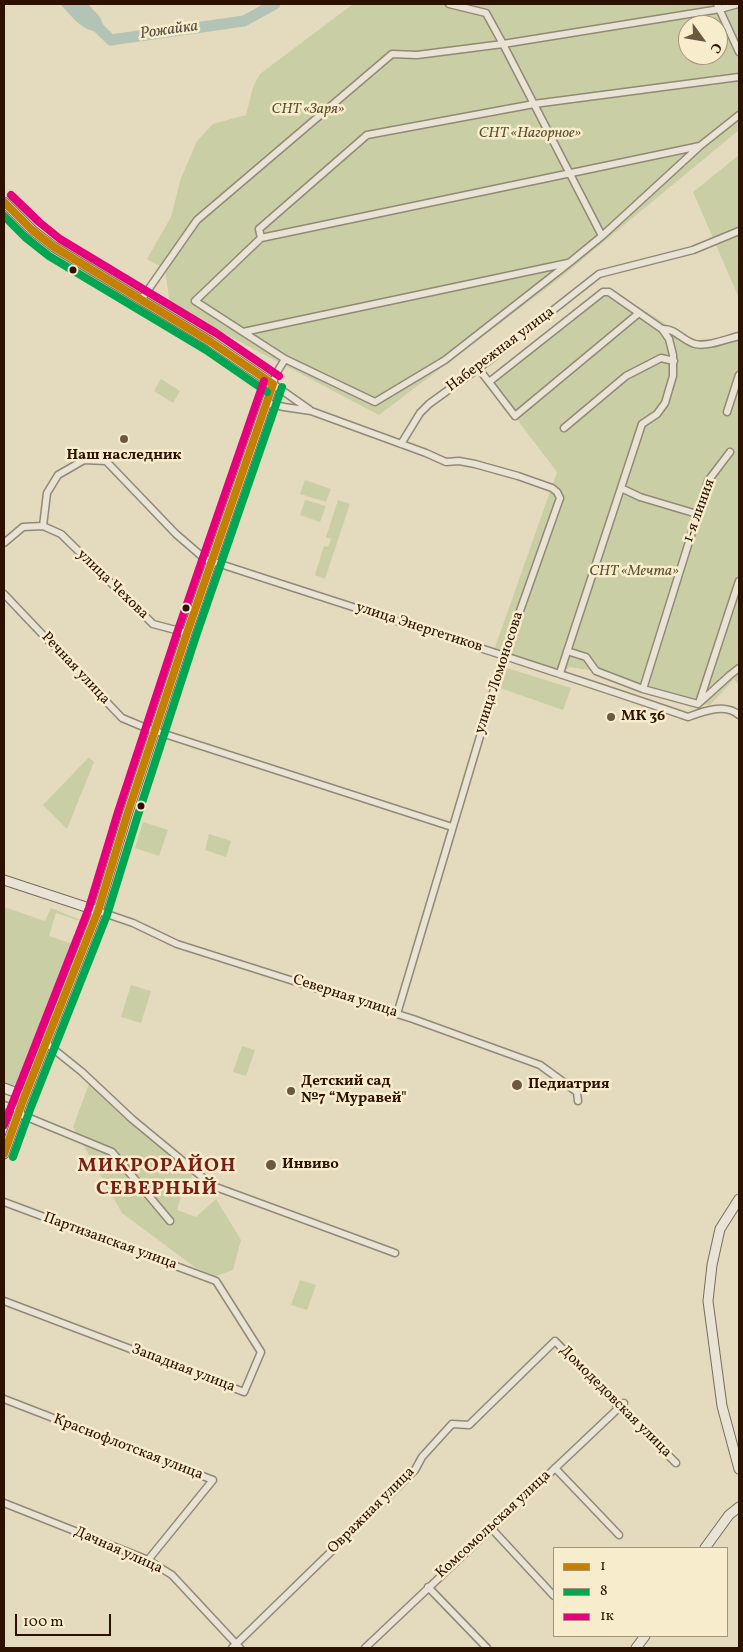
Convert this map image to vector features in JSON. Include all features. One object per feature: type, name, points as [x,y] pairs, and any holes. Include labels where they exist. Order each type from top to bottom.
[{"type":"street","points":[[449,4],[486,13],[602,236]]},
{"type":"street","points":[[141,300],[197,220],[392,54],[417,55],[503,44],[738,4]]},
{"type":"street","points":[[719,6],[739,52]]},
{"type":"street","points":[[261,238],[258,229],[367,135],[534,104],[739,77]]},
{"type":"street","points":[[700,146],[261,238],[195,301],[284,359],[375,402],[445,360],[569,263],[602,236],[700,146],[739,115]]},
{"type":"street","points":[[4,202],[32,230],[54,247],[234,357],[311,411]]},
{"type":"street","name":"Набережная улица","points":[[401,444],[424,409],[599,274],[706,245],[739,231]]},
{"type":"street","points":[[243,332],[569,263]]},
{"type":"street","points":[[489,382],[603,292],[609,292],[662,329],[669,338],[674,361],[673,376],[665,403],[657,414],[642,424],[560,673]]},
{"type":"street","points":[[478,368],[515,416],[639,313]]},
{"type":"street","points":[[662,329],[668,329],[694,344],[706,344],[739,336]]},
{"type":"street","points":[[564,428],[626,376],[661,358],[674,361]]},
{"type":"street","points":[[4,1154],[98,911],[127,815],[187,633],[276,374],[284,359]]},
{"type":"street","points":[[727,412],[739,375]]},
{"type":"street","points":[[284,407],[290,403],[289,395]]},
{"type":"street","points":[[266,403],[311,411],[401,444]]},
{"type":"street","name":"улица Ломоносова","points":[[397,1014],[504,656],[560,498],[552,488],[518,476],[475,464],[459,461],[446,462],[401,444]]},
{"type":"street","name":"1-я линия","points":[[643,689],[708,481],[730,452]]},
{"type":"street","name":"улица Энергетиков","points":[[43,526],[47,493],[58,474],[84,460],[106,461],[176,534],[205,559],[560,673],[688,717],[722,708],[734,711],[739,715]]},
{"type":"street","points":[[621,488],[640,497],[697,514]]},
{"type":"street","points":[[4,543],[23,527],[43,526]]},
{"type":"street","name":"улица Чехова","points":[[43,526],[61,534],[152,624],[187,633]]},
{"type":"street","points":[[698,704],[739,581]]},
{"type":"street","name":"Речная улица","points":[[4,594],[119,716],[155,731],[452,827]]},
{"type":"street","points":[[567,651],[586,657],[596,671],[643,689],[698,704]]},
{"type":"street","points":[[698,704],[739,668]]},
{"type":"street","points":[[4,880],[98,911]]},
{"type":"street","name":"Северная улица","points":[[98,911],[133,923],[177,944],[397,1014],[540,1065],[577,1092],[578,1101]]},
{"type":"street","points":[[46,1043],[82,1072],[132,1119],[213,1186],[395,1253]]},
{"type":"street","points":[[4,1088],[25,1096]]},
{"type":"street","points":[[4,1105],[20,1110],[22,1115],[112,1152],[170,1221]]},
{"type":"street","points":[[739,1199],[720,1229],[712,1265],[708,1301],[722,1406],[739,1469]]},
{"type":"street","name":"Партизанская улица","points":[[4,1202],[216,1281]]},
{"type":"street","name":"Западная улица","points":[[4,1301],[244,1392],[261,1352],[216,1281]]},
{"type":"street","name":"Домодедовская улица","points":[[555,1341],[621,1405],[676,1463]]},
{"type":"street","name":"Овражная улица","points":[[236,1647],[415,1470],[422,1457],[452,1424],[469,1424],[555,1341]]},
{"type":"street","name":"Краснофлотская улица","points":[[4,1400],[213,1480],[148,1560]]},
{"type":"street","name":"Комсомольская улица","points":[[365,1648],[621,1405]]},
{"type":"street","points":[[555,1468],[619,1535]]},
{"type":"street","name":"Дачная улица","points":[[4,1504],[148,1560],[172,1575],[236,1647]]},
{"type":"street","points":[[706,1547],[729,1515],[739,1507]]},
{"type":"street","points":[[491,1528],[553,1595]]},
{"type":"street","points":[[428,1587],[487,1648]]},
{"type":"street","points":[[636,1648],[643,1637]]},
{"type":"green space","name":"СНТ «Нагорное»","points":[[353,4],[739,4],[739,130],[560,278],[379,415],[170,305],[165,269],[147,259],[171,217],[181,178],[197,141],[213,124],[246,115],[253,87],[260,74]]},
{"type":"green space","points":[[739,155],[739,298],[693,192]]},
{"type":"green space","name":"СНТ «Мечта»","points":[[608,288],[703,347],[739,339],[739,686],[734,679],[710,705],[698,704],[596,671],[569,667],[562,676],[493,653],[557,472],[487,380]]},
{"type":"green space","points":[[161,379],[180,391],[173,403],[154,391]]},
{"type":"green space","points":[[305,480],[331,489],[326,502],[300,494]]},
{"type":"green space","points":[[305,500],[326,506],[320,522],[300,515]]},
{"type":"green space","points":[[338,500],[350,504],[325,579],[315,575],[324,546],[328,547],[331,539],[326,537]]},
{"type":"green space","points":[[507,668],[571,688],[563,710],[500,688]]},
{"type":"green space","points":[[89,757],[94,762],[67,829],[43,805]]},
{"type":"green space","points":[[143,822],[168,830],[159,856],[135,848]]},
{"type":"green space","points":[[209,834],[231,841],[226,857],[205,850]]},
{"type":"green space","points":[[4,907],[45,921],[51,908],[88,923],[86,929],[84,928],[86,923],[56,913],[49,936],[78,946],[82,939],[53,1026],[47,1024],[21,1088],[4,1082]]},
{"type":"green space","points":[[131,985],[151,991],[141,1023],[121,1017]]},
{"type":"green space","points":[[242,1046],[255,1050],[246,1076],[233,1072]]},
{"type":"green space","points":[[89,1084],[193,1175],[184,1186],[177,1210],[196,1217],[216,1199],[241,1240],[233,1270],[216,1276],[196,1268],[122,1213],[73,1127]]},
{"type":"green space","points":[[300,1280],[316,1285],[307,1310],[291,1305]]},
{"type":"shaded area","points":[[60,4],[88,4],[100,17],[104,27],[100,32],[82,26]]},
{"type":"waterway","name":"Рожайка","points":[[74,4],[111,40],[244,21],[275,4]]},
{"type":"transit line","name":"1к","points":[[11,195],[60,239],[216,333],[279,376]]},
{"type":"transit line","name":"1","points":[[4,202],[32,230],[54,247],[211,342],[273,384]]},
{"type":"transit line","name":"8","points":[[4,216],[25,237],[49,256],[206,350],[267,392]]},
{"type":"transit line","name":"1к","points":[[4,1125],[89,908],[118,812],[178,630],[264,381]]},
{"type":"transit line","name":"1","points":[[4,1154],[22,1103],[98,911],[127,815],[187,633],[273,384]]},
{"type":"transit line","name":"8","points":[[13,1157],[107,915],[196,636],[282,387]]},
{"type":"place","name":"Наш наследник","points":[[124,439]]},
{"type":"place","name":"МК 36","points":[[611,717]]},
{"type":"place","name":"Педиатрия","points":[[517,1085]]},
{"type":"place","name":"Детский сад №7 “Муравей\"","points":[[291,1091]]},
{"type":"place","name":"Инвиво","points":[[271,1165]]},
{"type":"district","name":"МИКРОРАЙОН СЕВЕРНЫЙ","points":[[157,1178]]},
{"type":"park label","name":"СНТ «Заря»","points":[[308,110]]}]
